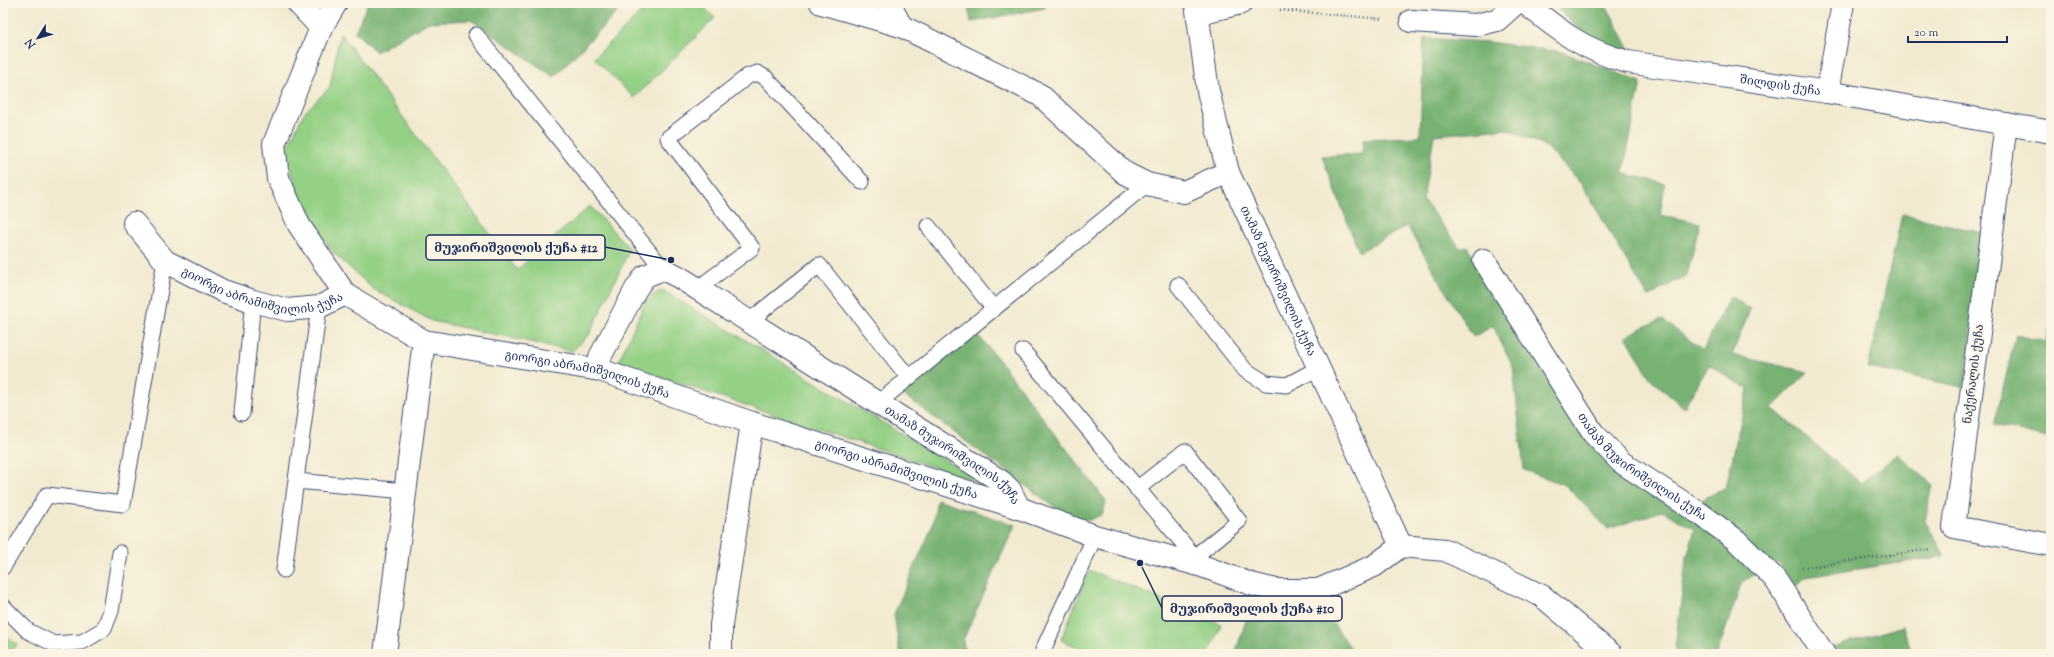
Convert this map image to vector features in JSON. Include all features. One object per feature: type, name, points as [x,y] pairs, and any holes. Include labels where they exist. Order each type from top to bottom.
[{"type":"street","points":[[298,3],[321,28]]},
{"type":"street","points":[[336,3],[321,28],[274,144],[278,178],[299,225],[345,294]]},
{"type":"street","points":[[821,3],[901,26],[1040,95],[1125,173],[1147,184],[1184,192],[1228,172]]},
{"type":"street","points":[[889,3],[901,26]]},
{"type":"street","points":[[1198,8],[1241,3]]},
{"type":"street","points":[[1411,21],[1476,25],[1497,20],[1516,3]]},
{"type":"street","name":"შილდის ქუჩა","points":[[1525,3],[1575,42],[1606,57],[1628,62],[1827,92],[2051,132]]},
{"type":"street","points":[[1827,92],[1843,3]]},
{"type":"street","name":"თამაზ მუჯირიშვილის ქუჩა","points":[[662,269],[698,289],[1002,482],[1010,490],[1019,508],[1095,536],[1198,562],[1251,584],[1276,590],[1318,590],[1374,566],[1401,546],[1228,172],[1208,91],[1198,8]]},
{"type":"street","name":"ნაქერალის ქუჩა","points":[[2006,124],[1954,527],[2051,545]]},
{"type":"street","name":"გიორგი აბრამიშვილის ქუჩა","points":[[134,223],[165,261],[223,291],[253,301],[287,310],[318,308],[345,294],[424,341],[600,370],[752,423],[1019,508]]},
{"type":"street","name":"თამაზ მუჯირიშვილის ქუჩა","points":[[1484,260],[1593,433],[1621,462],[1702,514],[1736,540],[1775,579],[1824,654]]},
{"type":"street","points":[[600,370],[600,357],[636,289],[645,276],[662,269]]},
{"type":"street","points":[[385,654],[424,341]]},
{"type":"street","points":[[721,654],[721,625],[752,423]]},
{"type":"street","points":[[1401,546],[1445,550],[1542,596],[1610,654]]},
{"type":"lane","points":[[476,35],[662,269]]},
{"type":"lane","points":[[698,289],[752,248],[668,138],[748,76],[757,73],[766,78],[862,182]]},
{"type":"lane","points":[[878,403],[1147,184]]},
{"type":"lane","points":[[928,226],[994,309]]},
{"type":"lane","name":"გიორგი აბრამიშვილის ქუჩა","points":[[3,567],[47,495],[123,504],[165,261]]},
{"type":"lane","points":[[748,322],[819,265],[909,378]]},
{"type":"lane","points":[[1178,285],[1245,370],[1266,383],[1287,385],[1319,368]]},
{"type":"lane","points":[[242,413],[253,301]]},
{"type":"lane","points":[[284,570],[318,308]]},
{"type":"lane","points":[[1024,351],[1137,489],[1198,562],[1239,521],[1185,452],[1137,489]]},
{"type":"lane","points":[[296,481],[405,491]]},
{"type":"lane","points":[[1043,650],[1095,536]]},
{"type":"lane","points":[[3,606],[28,631],[54,644],[82,642],[104,629],[111,611],[120,553]]},
{"type":"path","points":[[1280,10],[1411,21]]},
{"type":"path","points":[[1802,568],[1931,549]]},
{"type":"green space","points":[[368,3],[626,3],[554,77],[471,20],[429,22],[376,52],[355,32]]},
{"type":"green space","points":[[651,3],[700,3],[715,18],[634,98],[594,58]]},
{"type":"green space","points":[[967,3],[1044,3],[1045,8],[971,22]]},
{"type":"green space","points":[[1555,3],[1605,3],[1630,50],[1598,45],[1565,17]]},
{"type":"green space","points":[[340,33],[517,270],[590,206],[630,249],[589,335],[572,351],[432,321],[372,288],[334,253],[302,209],[286,150],[304,113],[330,87]]},
{"type":"green space","points":[[1424,38],[1489,42],[1562,52],[1641,82],[1623,173],[1665,184],[1660,215],[1700,223],[1687,275],[1648,297],[1582,185],[1547,147],[1507,129],[1434,135],[1423,200],[1461,249],[1467,246],[1592,444],[1698,502],[1726,487],[1748,389],[1709,365],[1684,408],[1650,378],[1626,336],[1661,319],[1703,350],[1730,296],[1750,309],[1732,355],[1808,372],[1772,408],[1861,483],[1897,454],[1933,485],[1925,521],[1945,556],[1806,577],[1795,587],[1777,562],[1742,582],[1717,654],[1674,654],[1687,557],[1695,529],[1662,511],[1608,529],[1565,485],[1524,470],[1513,367],[1493,326],[1473,337],[1407,226],[1359,252],[1322,156],[1362,154],[1363,139],[1420,137]]},
{"type":"green space","points":[[1902,214],[1983,233],[1964,387],[1868,368]]},
{"type":"green space","points":[[662,290],[985,484],[618,363],[646,300]]},
{"type":"green space","points":[[2051,323],[2051,439],[1994,425],[2016,335],[2046,342]]},
{"type":"green space","points":[[976,333],[999,360],[1106,501],[1103,514],[1090,520],[1072,520],[901,393]]},
{"type":"green space","points":[[937,499],[1015,525],[963,640],[965,654],[900,654],[894,614],[932,527]]},
{"type":"green space","points":[[1089,570],[1221,624],[1209,654],[1096,654],[1061,640]]},
{"type":"green space","points":[[1248,614],[1330,619],[1355,654],[1235,654]]},
{"type":"green space","points":[[1903,626],[1912,654],[1818,654],[1832,647]]},
{"type":"green space","points":[[3,633],[17,645],[8,654],[3,654]]},
{"type":"place","name":"მუჯირიშვილის ქუჩა #12","points":[[671,260]]},
{"type":"place","name":"მუჯირიშვილის ქუჩა #10","points":[[1140,563]]}]
